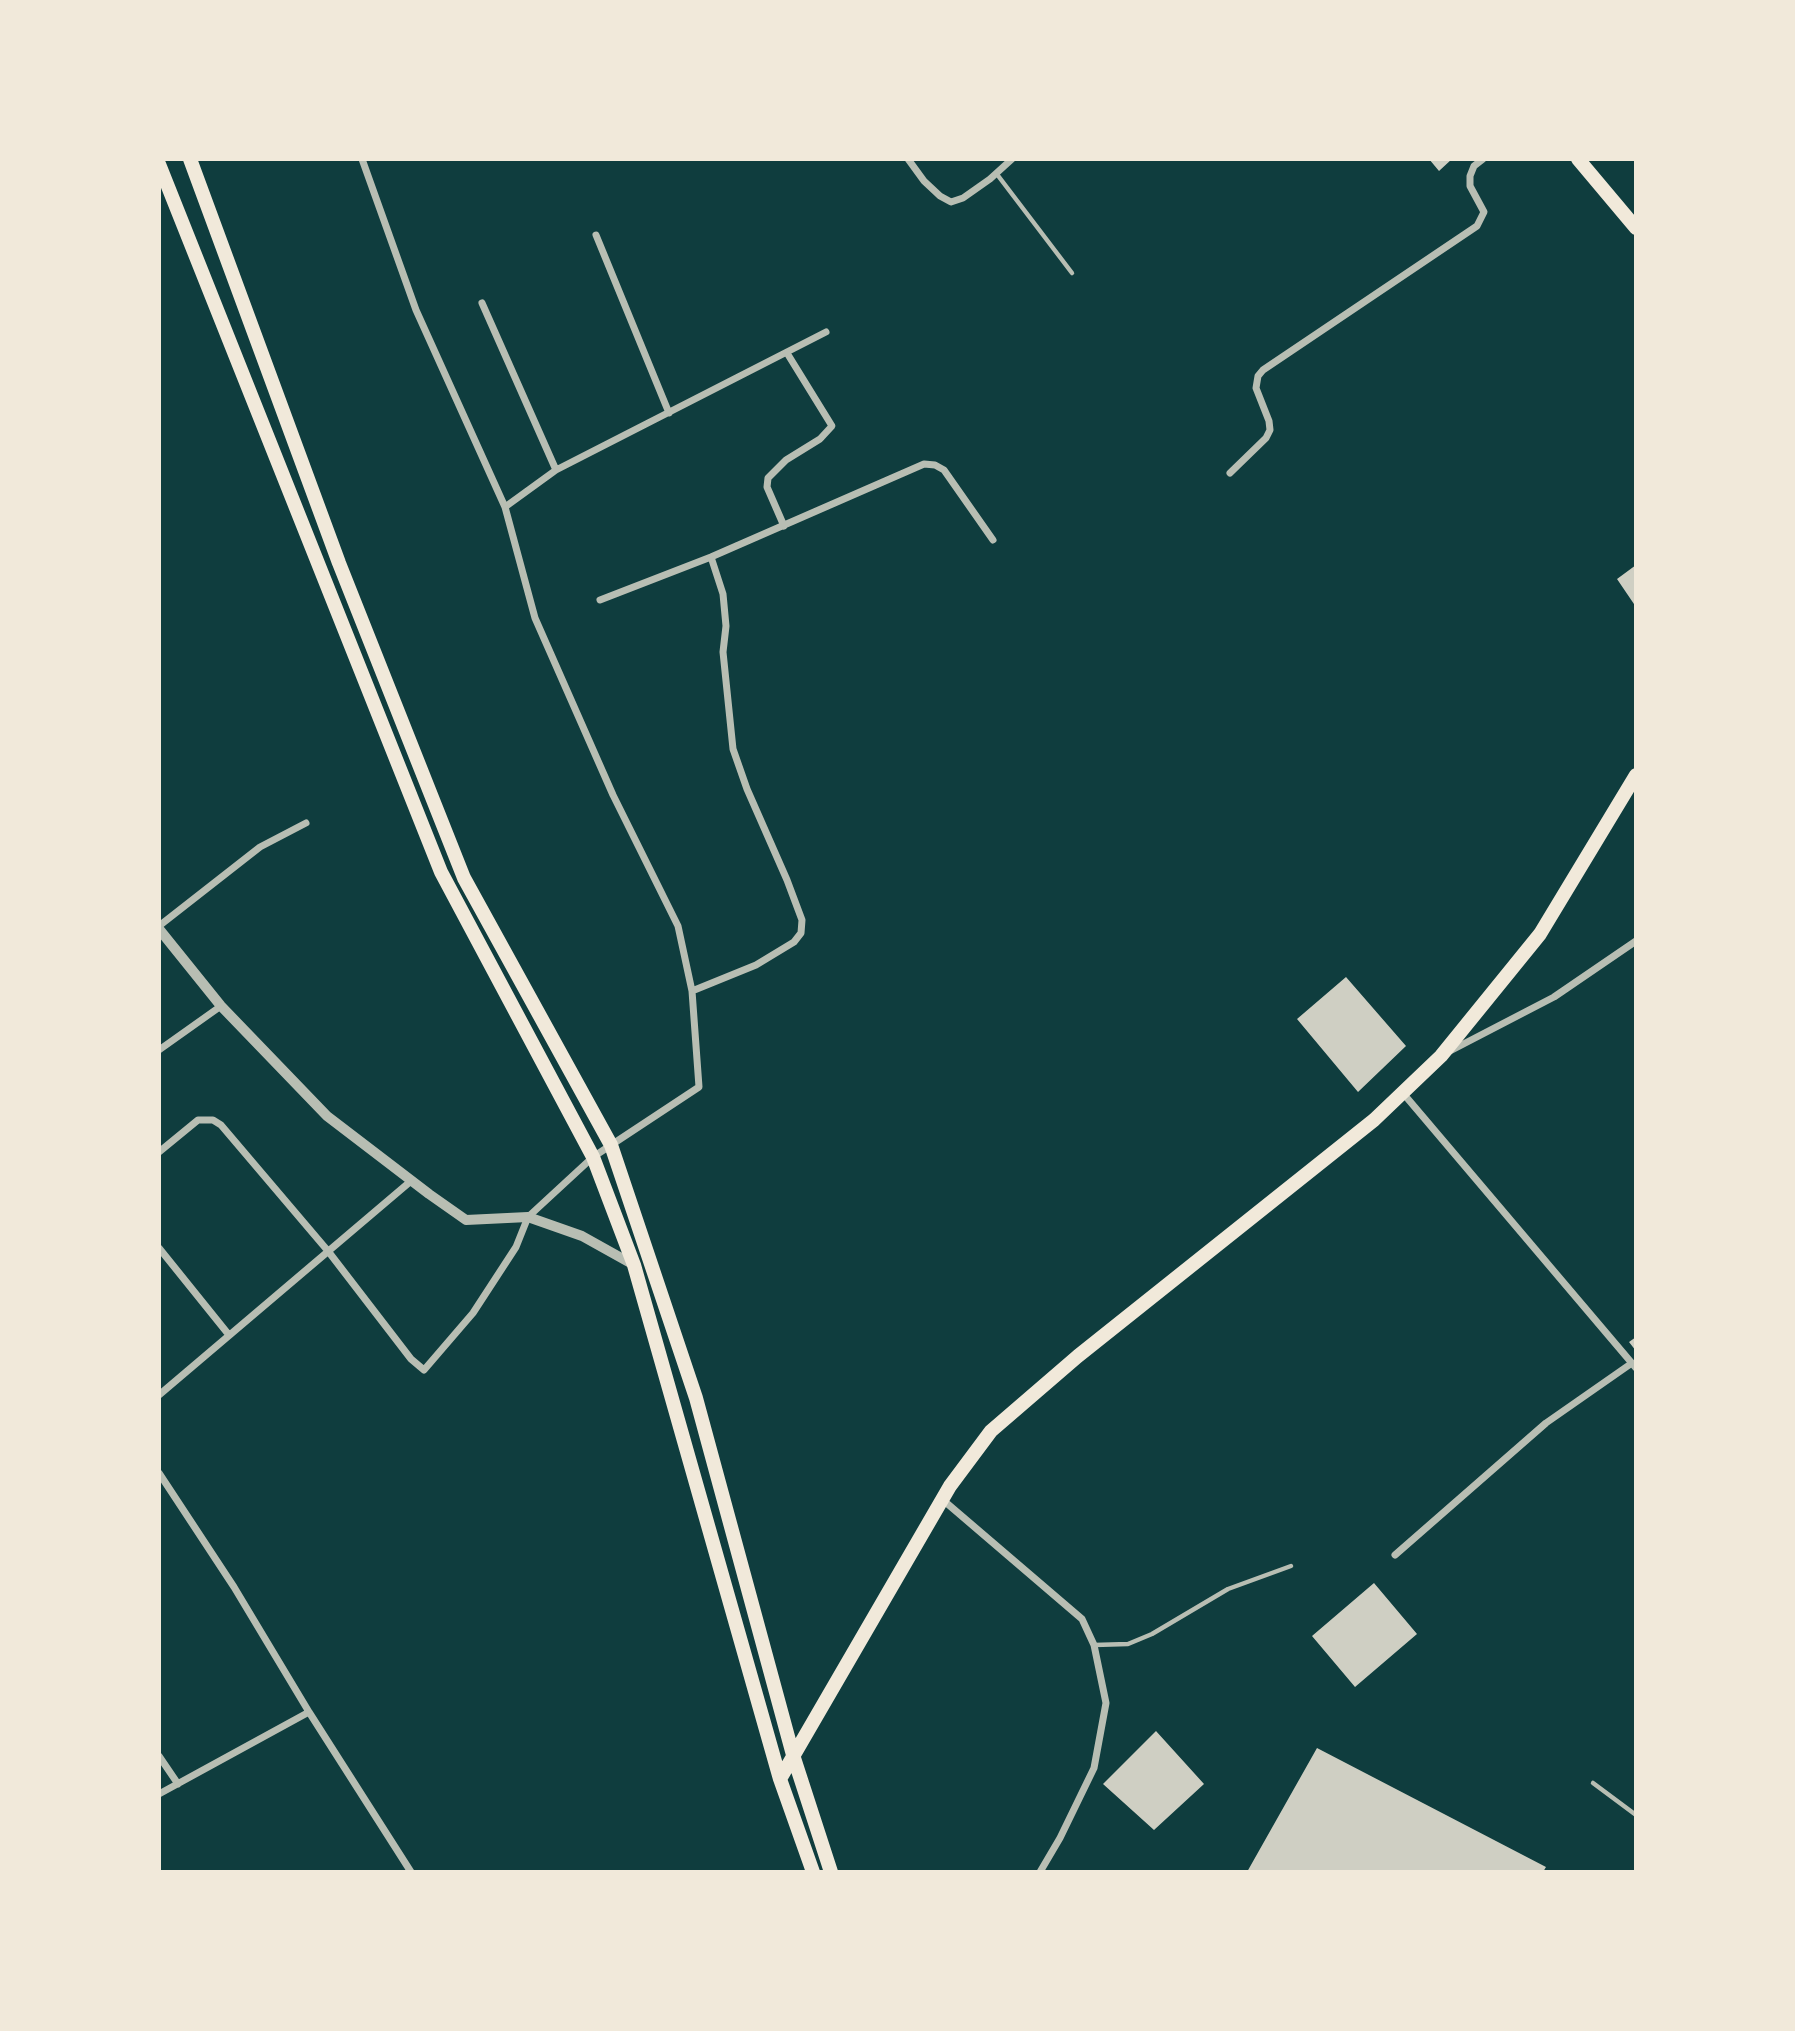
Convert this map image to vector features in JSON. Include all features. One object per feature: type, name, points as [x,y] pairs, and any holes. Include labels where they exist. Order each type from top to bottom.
[{"type":"main road","points":[[190,159],[340,563],[464,878],[611,1145],[696,1398],[793,1755],[831,1872]]},
{"type":"main road","points":[[1578,159],[1636,229]]},
{"type":"main road","points":[[159,163],[442,872],[593,1157],[634,1265],[779,1779],[813,1872]]},
{"type":"main road","points":[[779,1779],[942,1499],[990,1431],[1078,1356],[1374,1120],[1441,1056],[1540,934],[1636,775]]},
{"type":"street","points":[[159,1152],[198,1120],[213,1120],[221,1125],[328,1251],[411,1359],[424,1370],[473,1313],[516,1247],[528,1217],[593,1157],[699,1087],[692,991],[678,926],[613,795],[535,618],[505,507],[416,310],[362,159]]},
{"type":"street","points":[[908,159],[924,181],[940,197],[951,202],[963,198],[1012,159]]},
{"type":"street","points":[[1230,473],[1266,438],[1270,429],[1256,388],[1258,376],[1263,370],[1477,226],[1484,212],[1470,186],[1470,176],[1474,166],[1483,159]]},
{"type":"street","points":[[596,235],[669,413]]},
{"type":"street","points":[[482,303],[556,470]]},
{"type":"street","points":[[505,507],[556,470],[826,332]]},
{"type":"street","points":[[784,526],[767,486],[768,478],[786,460],[820,439],[832,426],[787,352]]},
{"type":"street","points":[[600,600],[784,526],[924,464],[935,465],[944,470],[993,540]]},
{"type":"street","points":[[692,991],[756,965],[794,942],[802,933],[802,920],[791,890],[747,789],[733,749],[723,652],[723,594],[711,556]]},
{"type":"street","points":[[306,823],[260,847],[159,928],[220,1006],[327,1116],[411,1181],[466,1220],[528,1217],[582,1236],[634,1265]]},
{"type":"street","points":[[1441,1056],[1554,997],[1636,941]]},
{"type":"street","points":[[159,1050],[220,1006]]},
{"type":"street","points":[[1395,1555],[1546,1423],[1634,1365],[1402,1092]]},
{"type":"street","points":[[159,1395],[411,1181]]},
{"type":"street","points":[[159,1248],[229,1335]]},
{"type":"street","points":[[159,1473],[234,1587],[309,1712],[411,1872]]},
{"type":"street","points":[[942,1499],[1082,1619],[1094,1645],[1106,1703],[1094,1768],[1040,1872]]},
{"type":"street","points":[[159,1794],[309,1712]]},
{"type":"street","points":[[159,1756],[177,1784]]},
{"type":"lane","points":[[996,173],[1072,273]]},
{"type":"lane","points":[[1094,1645],[1128,1644],[1152,1634],[1228,1589],[1291,1566]]},
{"type":"lane","points":[[1593,1783],[1636,1815]]},
{"type":"building","points":[[1429,159],[1452,159],[1439,171]]},
{"type":"building","points":[[1636,565],[1636,607],[1617,579]]},
{"type":"building","points":[[1346,977],[1406,1046],[1358,1092],[1297,1019]]},
{"type":"building","points":[[1636,1337],[1636,1351],[1629,1342]]},
{"type":"building","points":[[1374,1583],[1417,1634],[1355,1687],[1312,1636]]},
{"type":"building","points":[[1156,1731],[1204,1784],[1154,1830],[1103,1784]]},
{"type":"building","points":[[1317,1748],[1546,1867],[1543,1872],[1247,1872]]}]
